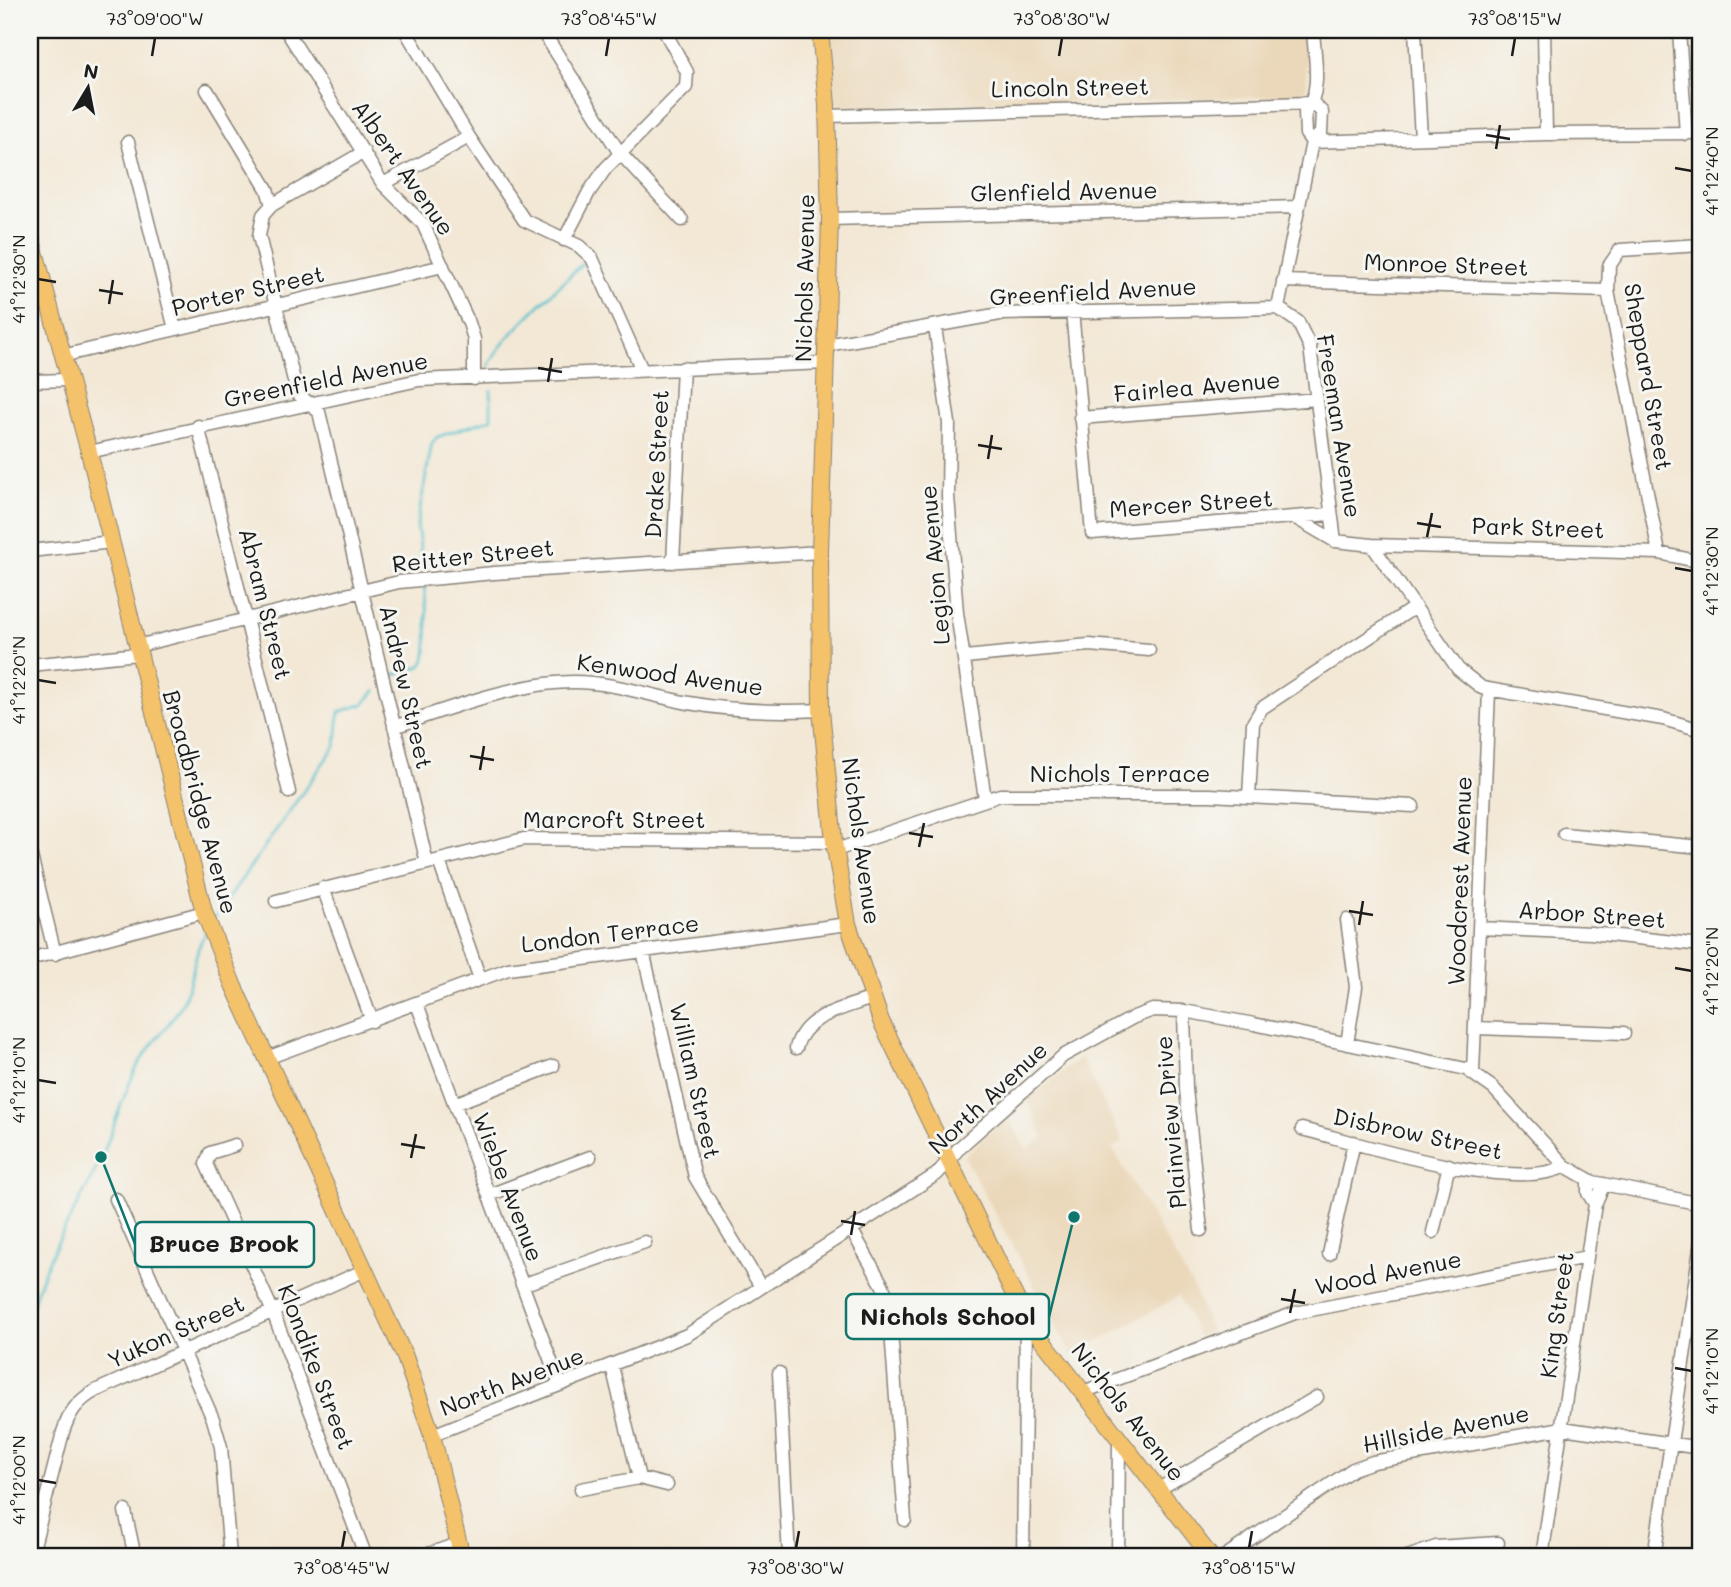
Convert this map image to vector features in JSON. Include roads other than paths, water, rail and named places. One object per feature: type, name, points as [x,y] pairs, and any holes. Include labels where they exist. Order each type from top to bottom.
[{"type":"main road","name":"Nichols Avenue","points":[[820,30],[827,116],[830,219],[820,552],[821,710],[835,846],[848,924],[872,998],[948,1163],[1026,1319],[1211,1557]]},
{"type":"main road","name":"Broadbridge Avenue","points":[[30,233],[89,452],[205,916],[213,939],[404,1357],[432,1435],[460,1551]]},
{"type":"street","name":"Albert Avenue","points":[[286,30],[383,184],[417,216],[443,266],[474,339],[474,379]]},
{"type":"street","points":[[405,30],[469,137],[524,220],[583,249],[596,264],[642,370]]},
{"type":"street","points":[[542,30],[620,152],[682,220]]},
{"type":"street","points":[[564,240],[589,191],[620,152],[687,86],[687,72],[664,30]]},
{"type":"street","points":[[1278,308],[1312,142],[1306,134],[1305,112],[1313,103],[1315,86],[1313,30]]},
{"type":"street","points":[[1415,30],[1421,138]]},
{"type":"street","points":[[1544,30],[1546,134]]},
{"type":"street","points":[[1679,30],[1686,134]]},
{"type":"street","points":[[207,90],[267,189],[272,205],[363,152]]},
{"type":"street","name":"Lincoln Street","points":[[827,116],[1313,103]]},
{"type":"street","points":[[1312,142],[1546,134],[1701,133]]},
{"type":"street","points":[[383,184],[469,137]]},
{"type":"street","points":[[128,142],[175,329]]},
{"type":"street","name":"Andrew Street","points":[[272,205],[263,215],[259,236],[297,393],[319,412],[394,727],[433,862],[480,979]]},
{"type":"street","name":"Glenfield Avenue","points":[[830,219],[1299,207]]},
{"type":"street","name":"Sheppard Street","points":[[1659,553],[1608,291],[1609,266],[1620,250],[1701,245]]},
{"type":"street","name":"Porter Street","points":[[62,356],[443,266]]},
{"type":"street","name":"Monroe Street","points":[[1283,281],[1608,291]]},
{"type":"street","name":"Greenfield Avenue","points":[[827,345],[1000,314],[1072,310],[1278,308]]},
{"type":"street","name":"Freeman Avenue","points":[[1278,308],[1298,321],[1307,337],[1335,541],[1372,545],[1463,675],[1489,691],[1663,719],[1701,730]]},
{"type":"street","points":[[1072,310],[1080,418]]},
{"type":"street","name":"Legion Avenue","points":[[935,327],[949,423],[947,496],[957,613],[985,799]]},
{"type":"street","name":"Greenfield Avenue","points":[[89,452],[308,402],[419,380],[826,363]]},
{"type":"street","name":"Drake Street","points":[[673,562],[683,368]]},
{"type":"street","points":[[30,381],[69,380]]},
{"type":"street","name":"Fairlea Avenue","points":[[1080,418],[1317,399]]},
{"type":"street","name":"Mercer Street","points":[[1080,418],[1092,533],[1331,514]]},
{"type":"street","name":"Abram Street","points":[[198,426],[289,792]]},
{"type":"street","name":"Mercer Street","points":[[1294,517],[1335,541]]},
{"type":"street","points":[[30,551],[112,542]]},
{"type":"street","name":"Park Street","points":[[1372,545],[1659,553],[1701,562]]},
{"type":"street","name":"Reitter Street","points":[[30,665],[138,650],[247,618],[432,578],[820,552]]},
{"type":"street","points":[[1250,797],[1253,723],[1262,708],[1415,607]]},
{"type":"street","points":[[965,657],[1088,645],[1149,650]]},
{"type":"street","name":"Kenwood Avenue","points":[[394,727],[505,694],[559,682],[631,688],[688,703],[733,709],[821,710]]},
{"type":"street","name":"Woodcrest Avenue","points":[[1474,1072],[1489,691]]},
{"type":"street","name":"Nichols Terrace","points":[[835,846],[985,799],[1010,794],[1250,797],[1413,806]]},
{"type":"street","points":[[1564,834],[1701,847]]},
{"type":"street","name":"Marcroft Street","points":[[276,901],[524,839],[835,846]]},
{"type":"street","points":[[30,852],[55,954]]},
{"type":"street","points":[[323,888],[372,1021]]},
{"type":"street","points":[[30,959],[205,916]]},
{"type":"street","points":[[1347,920],[1356,987],[1347,1044]]},
{"type":"street","name":"London Terrace","points":[[267,1058],[480,979],[532,964],[848,924]]},
{"type":"street","name":"Arbor Street","points":[[1479,928],[1591,933],[1701,945]]},
{"type":"street","name":"William Street","points":[[643,951],[695,1177],[761,1287]]},
{"type":"street","points":[[796,1048],[802,1030],[810,1023],[872,998]]},
{"type":"street","name":"Wiebe Avenue","points":[[417,1004],[560,1385]]},
{"type":"street","name":"North Avenue","points":[[432,1435],[687,1335],[948,1163],[962,1144],[1063,1056],[1144,1013],[1166,1009],[1184,1011],[1474,1072],[1493,1088],[1564,1166],[1604,1184],[1701,1204]]},
{"type":"street","name":"Plainview Drive","points":[[1184,1011],[1186,1089],[1201,1230]]},
{"type":"street","points":[[1475,1028],[1624,1033]]},
{"type":"street","points":[[454,1104],[553,1066]]},
{"type":"street","name":"Disbrow Street","points":[[1303,1129],[1449,1165],[1503,1175],[1528,1174],[1564,1166]]},
{"type":"street","points":[[1329,1254],[1354,1142]]},
{"type":"street","name":"Klondike Street","points":[[235,1145],[206,1157],[206,1164],[273,1312],[366,1557]]},
{"type":"street","points":[[488,1195],[590,1157]]},
{"type":"street","points":[[1433,1232],[1449,1165]]},
{"type":"street","name":"King Street","points":[[1588,1179],[1588,1193],[1595,1204]]},
{"type":"street","name":"King Street","points":[[1542,1557],[1595,1204],[1604,1184]]},
{"type":"street","points":[[116,1199],[214,1419],[220,1447],[230,1557]]},
{"type":"street","points":[[851,1229],[883,1286],[889,1304],[905,1520]]},
{"type":"street","points":[[522,1285],[645,1242]]},
{"type":"street","points":[[1654,1557],[1701,1242]]},
{"type":"street","name":"Wood Avenue","points":[[1083,1392],[1295,1313],[1564,1259],[1587,1257]]},
{"type":"street","name":"Yukon Street","points":[[31,1557],[66,1422],[82,1400],[95,1391],[365,1269]]},
{"type":"street","points":[[1023,1557],[1026,1319]]},
{"type":"street","points":[[612,1366],[639,1478]]},
{"type":"street","points":[[779,1373],[789,1557]]},
{"type":"street","points":[[1159,1489],[1317,1397]]},
{"type":"street","name":"Hillside Avenue","points":[[1224,1557],[1353,1469],[1373,1462],[1562,1428],[1701,1448]]},
{"type":"street","points":[[1118,1557],[1119,1438]]},
{"type":"street","points":[[581,1489],[639,1478],[667,1485]]},
{"type":"street","points":[[125,1511],[135,1557]]},
{"type":"street","points":[[1407,1557],[1436,1546],[1498,1543]]},
{"type":"street","points":[[419,1557],[460,1551]]},
{"type":"waterway","points":[[489,366],[516,329],[582,264]]},
{"type":"waterway","points":[[423,568],[417,525],[432,443],[437,437],[491,419],[491,390]]},
{"type":"waterway","points":[[391,677],[419,667],[425,660],[427,628],[424,587]]},
{"type":"waterway","points":[[213,920],[336,745],[339,712],[364,704],[375,691]]},
{"type":"waterway","points":[[30,1320],[50,1257],[102,1156],[137,1067],[183,1002],[198,949],[206,932]]},
{"type":"place","name":"Bruce Brook","points":[[101,1157]]},
{"type":"place","name":"Nichols School","points":[[1074,1217]]}]
